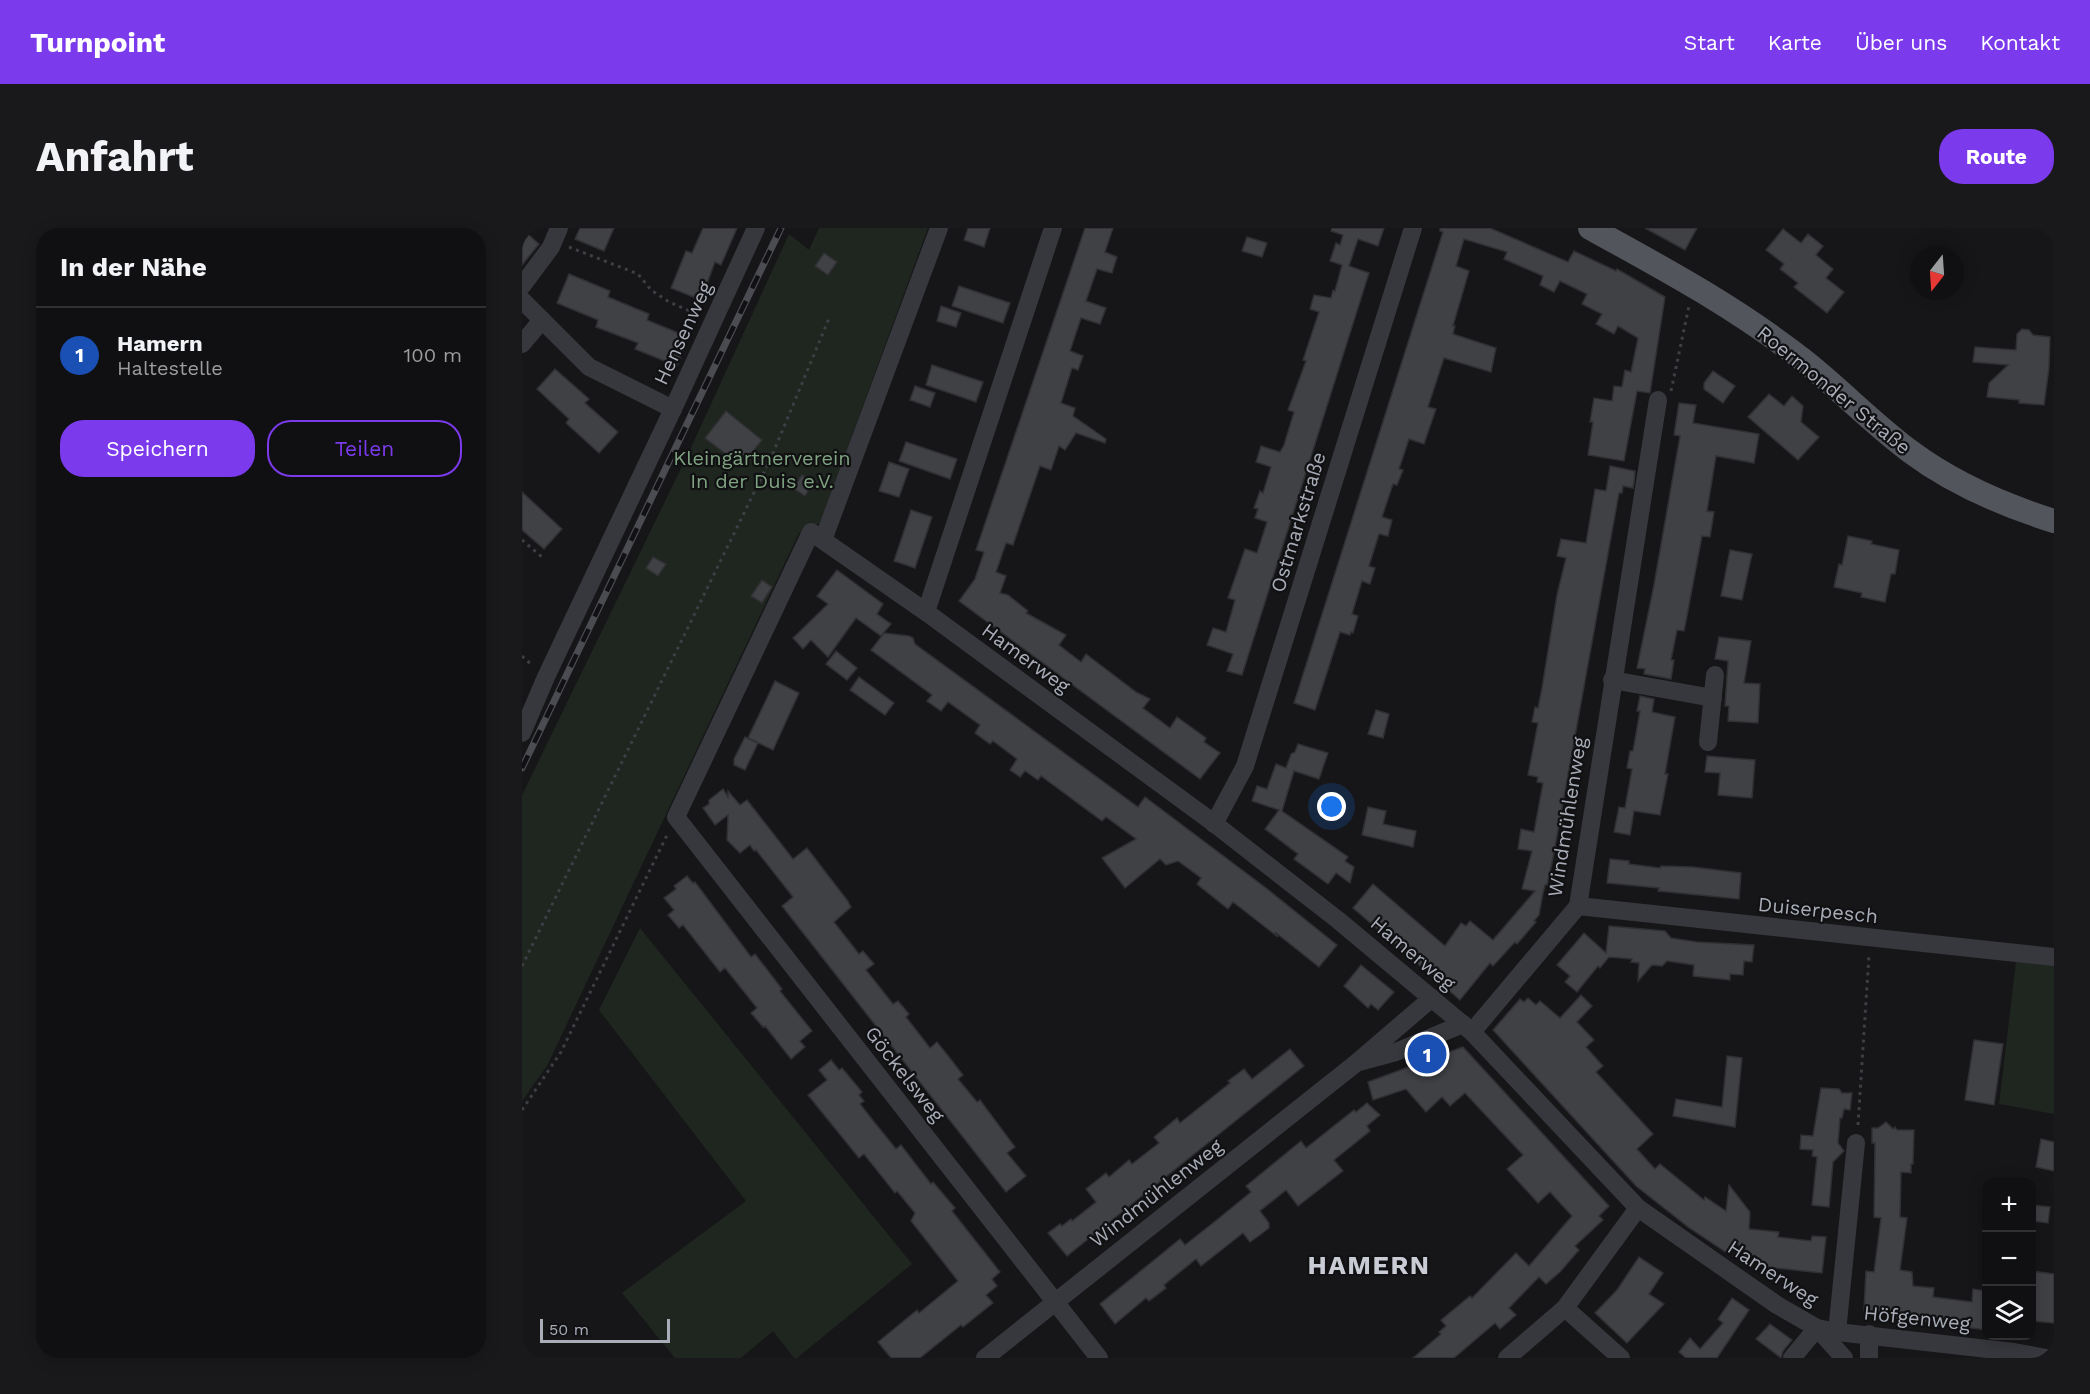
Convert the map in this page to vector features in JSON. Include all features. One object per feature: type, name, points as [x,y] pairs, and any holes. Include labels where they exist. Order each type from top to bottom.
[{"type":"main road","name":"Roermonder Straße","points":[[1590,228],[1693,285],[1803,360],[1912,453],[1964,485],[2006,505],[2054,520]]},
{"type":"street","name":"Hensenweg","points":[[522,300],[590,367],[673,409],[756,228]]},
{"type":"street","points":[[676,817],[811,532],[823,540],[939,228]]},
{"type":"street","points":[[926,612],[1053,228]]},
{"type":"street","name":"Ostmarkstraße","points":[[1214,824],[1245,766],[1413,228]]},
{"type":"street","points":[[522,286],[557,234]]},
{"type":"street","points":[[522,344],[542,320]]},
{"type":"street","name":"Windmühlenweg","points":[[1355,1064],[1396,1053],[1467,1028],[1578,906],[1658,400]]},
{"type":"street","points":[[522,732],[637,481],[673,409]]},
{"type":"street","name":"Hamerweg","points":[[823,540],[926,612],[1214,824],[1338,920],[1467,1028],[1638,1208],[1777,1305],[1817,1328],[1844,1358]]},
{"type":"street","points":[[1708,742],[1715,675]]},
{"type":"street","points":[[1612,680],[1713,699]]},
{"type":"street","name":"Göckelsweg","points":[[676,817],[1099,1358]]},
{"type":"street","name":"Duiserpesch","points":[[1578,906],[2054,957]]},
{"type":"street","name":"Windmühlenweg","points":[[985,1358],[1355,1064],[1432,998]]},
{"type":"street","name":"Hamerweg","points":[[1837,1332],[1856,1143]]},
{"type":"street","points":[[1507,1358],[1565,1308],[1638,1208]]},
{"type":"street","points":[[1565,1308],[1621,1358]]},
{"type":"street","points":[[1792,1358],[1817,1328]]},
{"type":"street","name":"Höfgenweg","points":[[1817,1328],[2046,1358]]},
{"type":"street","points":[[1869,1334],[1869,1358]]},
{"type":"path","points":[[557,234],[638,274],[651,290],[669,302],[712,320]]},
{"type":"path","points":[[1658,400],[1671,392],[1693,285]]},
{"type":"path","points":[[522,966],[771,458],[830,316]]},
{"type":"path","points":[[522,540],[542,557]]},
{"type":"path","points":[[522,1110],[561,1052],[676,817]]},
{"type":"path","points":[[1856,1143],[1870,938]]},
{"type":"green space","name":"Kleingärtnerverein In der Duis e.V.","points":[[819,228],[928,228],[820,523],[799,533],[547,1066],[522,1101],[522,795],[689,452],[789,234],[809,250]]},
{"type":"green space","points":[[640,928],[912,1264],[797,1358],[794,1358],[773,1331],[741,1358],[675,1358],[622,1293],[746,1201],[599,1010]]},
{"type":"green space","points":[[2016,962],[2054,965],[2054,1114],[1999,1104]]},
{"type":"building","points":[[580,228],[614,228],[604,251],[575,239]]},
{"type":"building","points":[[703,228],[737,228],[721,265],[715,262],[701,300],[671,288],[686,251],[692,253]]},
{"type":"building","points":[[968,228],[990,228],[984,247],[964,240]]},
{"type":"building","points":[[1085,228],[1113,228],[1105,252],[1117,257],[1112,273],[1097,269],[1086,301],[1106,308],[1100,324],[1081,318],[1070,351],[1083,356],[1078,370],[1072,368],[1061,403],[1075,408],[1073,416],[1106,439],[1105,443],[1076,433],[1065,450],[1059,446],[1051,470],[1040,466],[1013,545],[1006,543],[996,572],[1006,576],[1000,593],[1008,595],[1028,611],[1026,613],[1066,635],[1059,645],[1081,662],[1086,654],[1136,692],[1150,699],[1143,708],[1170,728],[1177,717],[1206,738],[1204,742],[1220,753],[1200,779],[959,601],[975,579],[984,552],[976,550]]},
{"type":"building","points":[[1332,228],[1384,228],[1378,246],[1358,239],[1349,266],[1369,273],[1242,675],[1227,671],[1233,654],[1207,645],[1213,628],[1226,632],[1235,600],[1228,598],[1245,549],[1257,553],[1267,522],[1255,518],[1258,509],[1254,508],[1260,491],[1263,493],[1271,467],[1256,462],[1261,446],[1280,452],[1284,445],[1294,412],[1288,410],[1306,361],[1303,360],[1319,312],[1310,309],[1314,295],[1331,298],[1333,290],[1335,291],[1342,265],[1330,261],[1336,243],[1340,245],[1343,235],[1331,231]]},
{"type":"building","points":[[1440,228],[1490,228],[1568,262],[1574,251],[1616,271],[1617,269],[1665,297],[1650,393],[1637,391],[1624,461],[1588,455],[1594,398],[1612,401],[1614,386],[1622,387],[1625,370],[1631,372],[1638,338],[1618,326],[1614,334],[1596,324],[1602,314],[1582,304],[1587,294],[1560,281],[1554,292],[1540,285],[1543,276],[1504,259],[1507,252],[1464,239],[1456,266],[1469,271],[1453,326],[1455,326],[1453,334],[1496,348],[1491,372],[1444,358],[1428,407],[1436,409],[1424,444],[1409,439],[1399,469],[1403,470],[1397,485],[1393,484],[1382,517],[1392,520],[1388,536],[1379,534],[1369,566],[1375,568],[1370,584],[1362,581],[1352,614],[1358,616],[1353,633],[1351,632],[1350,635],[1340,632],[1315,710],[1294,703],[1443,232]]},
{"type":"building","points":[[1645,228],[1697,228],[1685,250]]},
{"type":"building","points":[[522,229],[539,244],[522,265]]},
{"type":"building","points":[[1783,229],[1801,243],[1808,234],[1823,246],[1816,255],[1833,269],[1826,278],[1844,292],[1827,313],[1794,287],[1798,283],[1780,269],[1784,264],[1766,250]]},
{"type":"building","points":[[1247,237],[1267,243],[1262,257],[1242,251]]},
{"type":"building","points":[[824,253],[837,262],[828,275],[815,266]]},
{"type":"building","points":[[569,274],[610,291],[608,297],[649,314],[647,320],[688,337],[677,366],[635,349],[638,343],[596,327],[598,320],[557,303]]},
{"type":"building","points":[[959,286],[1010,303],[1003,323],[952,306]]},
{"type":"building","points":[[941,306],[961,313],[956,327],[937,321]]},
{"type":"building","points":[[2022,329],[2029,330],[2033,335],[2050,337],[2044,405],[1987,397],[1989,383],[2008,365],[1973,362],[1975,347],[2016,350],[2017,334]]},
{"type":"building","points":[[932,365],[983,382],[976,402],[926,385]]},
{"type":"building","points":[[555,369],[589,399],[585,403],[618,432],[599,453],[566,423],[569,419],[537,389]]},
{"type":"building","points":[[1713,371],[1735,386],[1723,403],[1704,389],[1704,383]]},
{"type":"building","points":[[915,386],[935,393],[930,407],[910,400]]},
{"type":"building","points":[[1769,394],[1784,406],[1792,396],[1803,406],[1801,422],[1819,437],[1798,460],[1748,417]]},
{"type":"building","points":[[1679,403],[1696,405],[1693,423],[1759,434],[1754,463],[1716,456],[1707,511],[1714,512],[1710,537],[1702,536],[1684,631],[1677,630],[1671,660],[1674,660],[1671,679],[1644,674],[1645,669],[1637,668],[1680,436],[1674,435]]},
{"type":"building","points":[[726,411],[762,440],[741,466],[705,438]]},
{"type":"building","points":[[906,442],[957,459],[950,479],[899,461]]},
{"type":"building","points":[[889,462],[909,469],[899,497],[879,491]]},
{"type":"building","points":[[1610,466],[1635,471],[1634,483],[1633,488],[1623,486],[1622,493],[1619,493],[1553,858],[1539,915],[1534,921],[1536,922],[1517,944],[1515,942],[1493,966],[1490,963],[1460,1000],[1353,908],[1373,884],[1445,946],[1461,923],[1466,926],[1470,921],[1493,940],[1535,891],[1522,889],[1532,851],[1518,849],[1521,829],[1534,832],[1543,783],[1537,782],[1538,777],[1528,775],[1538,723],[1532,722],[1535,707],[1538,708],[1557,595],[1566,558],[1557,556],[1561,539],[1586,543],[1595,489],[1606,491]]},
{"type":"building","points":[[802,475],[813,483],[805,496],[793,488]]},
{"type":"building","points":[[522,492],[562,529],[544,549],[522,530]]},
{"type":"building","points":[[911,510],[932,517],[915,568],[894,561]]},
{"type":"building","points":[[1848,536],[1899,550],[1895,574],[1891,574],[1885,602],[1861,597],[1862,593],[1834,587],[1839,564],[1842,565]]},
{"type":"building","points":[[1730,550],[1752,554],[1742,600],[1721,596]]},
{"type":"building","points":[[653,557],[666,564],[658,576],[646,568]]},
{"type":"building","points":[[837,570],[883,604],[877,614],[891,624],[881,636],[856,618],[828,657],[811,640],[803,649],[793,638],[828,604],[817,596]]},
{"type":"building","points":[[762,580],[772,587],[762,603],[751,596]]},
{"type":"building","points":[[884,633],[913,638],[915,644],[1138,807],[1145,797],[1337,945],[1319,967],[1233,902],[1228,909],[1197,884],[1201,878],[1178,861],[1166,865],[1160,859],[1125,888],[1102,858],[1136,839],[1106,817],[1102,821],[1041,776],[1038,780],[1025,771],[1020,777],[1010,770],[1017,759],[993,741],[990,744],[975,733],[980,725],[948,702],[941,711],[927,701],[932,695],[871,650]]},
{"type":"building","points":[[1719,637],[1751,641],[1744,683],[1760,684],[1758,723],[1728,721],[1729,706],[1725,706],[1728,661],[1715,659]]},
{"type":"building","points":[[836,651],[857,668],[847,680],[826,664]]},
{"type":"building","points":[[859,677],[894,703],[885,715],[850,690]]},
{"type":"building","points":[[775,681],[799,693],[773,750],[748,738]]},
{"type":"building","points":[[1640,696],[1654,699],[1652,712],[1675,717],[1660,815],[1634,811],[1630,835],[1614,832],[1619,807],[1625,808],[1632,769],[1627,768],[1630,751],[1633,751],[1640,711],[1637,711]]},
{"type":"building","points":[[1376,710],[1389,714],[1383,738],[1368,734]]},
{"type":"building","points":[[745,737],[758,743],[745,770],[734,765],[734,759]]},
{"type":"building","points":[[1298,744],[1328,753],[1319,779],[1294,771],[1282,811],[1348,857],[1345,861],[1354,867],[1350,883],[1336,873],[1328,884],[1294,859],[1298,854],[1265,829],[1279,810],[1252,801],[1257,786],[1267,789],[1276,764],[1286,768]]},
{"type":"building","points":[[1707,756],[1755,760],[1752,798],[1718,795],[1720,773],[1705,772]]},
{"type":"building","points":[[723,789],[728,797],[728,791],[740,805],[747,800],[793,859],[807,848],[847,900],[851,907],[834,922],[859,954],[863,951],[874,964],[866,970],[893,1004],[898,1001],[909,1014],[906,1017],[930,1048],[937,1042],[963,1075],[958,1079],[977,1102],[980,1100],[1015,1147],[1007,1153],[1026,1176],[1006,1192],[782,906],[793,897],[756,850],[754,851],[750,845],[740,853],[727,840],[728,815],[715,825],[703,808]]},
{"type":"building","points":[[1368,807],[1386,811],[1383,824],[1416,831],[1413,847],[1362,835]]},
{"type":"building","points":[[1610,859],[1660,868],[1661,866],[1693,867],[1741,873],[1739,899],[1658,891],[1659,888],[1607,883]]},
{"type":"building","points":[[687,876],[693,883],[695,882],[751,957],[755,954],[782,989],[780,991],[812,1031],[800,1041],[805,1047],[791,1059],[765,1026],[763,1027],[751,1013],[757,1008],[725,968],[720,972],[683,925],[679,928],[668,915],[674,910],[664,898]]},
{"type":"building","points":[[1609,926],[1665,931],[1671,938],[1697,942],[1754,945],[1752,962],[1744,961],[1743,975],[1730,974],[1730,980],[1693,976],[1694,965],[1667,961],[1662,966],[1652,965],[1638,981],[1639,963],[1631,962],[1632,959],[1609,957],[1600,968],[1598,966],[1577,992],[1565,982],[1570,976],[1557,965],[1584,933],[1606,953]]},
{"type":"building","points":[[1361,965],[1394,992],[1378,1010],[1371,1004],[1368,1008],[1344,986]]},
{"type":"building","points":[[1581,995],[1592,1006],[1577,1022],[1594,1040],[1586,1047],[1603,1066],[1596,1072],[1653,1134],[1637,1149],[1655,1169],[1660,1164],[1704,1200],[1705,1197],[1726,1211],[1729,1185],[1750,1212],[1749,1229],[1779,1232],[1778,1237],[1811,1241],[1812,1236],[1826,1237],[1822,1273],[1765,1267],[1765,1264],[1734,1242],[1727,1253],[1688,1227],[1636,1186],[1493,1030],[1520,999],[1524,1002],[1528,998],[1536,1005],[1540,1001],[1560,1018]]},
{"type":"building","points":[[1974,1040],[2003,1044],[1994,1105],[1965,1100]]},
{"type":"building","points":[[1463,1047],[1609,1206],[1599,1216],[1603,1220],[1575,1246],[1579,1250],[1560,1272],[1546,1284],[1539,1277],[1509,1308],[1516,1315],[1500,1329],[1495,1323],[1454,1358],[1413,1358],[1441,1334],[1439,1332],[1446,1326],[1441,1320],[1470,1296],[1472,1298],[1516,1253],[1529,1266],[1572,1216],[1550,1192],[1538,1203],[1507,1169],[1523,1155],[1465,1093],[1450,1106],[1442,1097],[1426,1112],[1406,1089],[1373,1100],[1368,1082]]},
{"type":"building","points":[[1290,1049],[1304,1066],[1067,1256],[1048,1233],[1060,1224],[1062,1226],[1071,1219],[1072,1221],[1096,1202],[1086,1189],[1106,1173],[1109,1177],[1129,1160],[1132,1164],[1159,1143],[1154,1137],[1177,1118],[1180,1123],[1244,1069],[1252,1079]]},
{"type":"building","points":[[1727,1056],[1742,1058],[1735,1127],[1673,1116],[1676,1099],[1722,1107]]},
{"type":"building","points":[[831,1060],[839,1070],[842,1068],[862,1092],[859,1095],[864,1101],[860,1104],[875,1123],[896,1149],[901,1145],[931,1184],[933,1182],[955,1208],[952,1211],[1000,1272],[992,1279],[997,1286],[986,1295],[993,1303],[920,1358],[891,1358],[878,1342],[958,1281],[911,1221],[915,1213],[897,1191],[895,1193],[864,1154],[859,1158],[808,1095],[827,1080],[819,1070]]},
{"type":"building","points":[[1821,1088],[1839,1089],[1842,1093],[1852,1093],[1850,1110],[1844,1109],[1842,1118],[1840,1118],[1838,1143],[1844,1151],[1833,1162],[1829,1207],[1812,1205],[1817,1157],[1812,1156],[1813,1150],[1800,1149],[1801,1135],[1813,1136]]},
{"type":"building","points":[[1367,1103],[1380,1115],[1367,1126],[1370,1131],[1334,1160],[1343,1171],[1298,1206],[1286,1190],[1260,1211],[1269,1223],[1269,1228],[1250,1242],[1243,1233],[1201,1266],[1196,1259],[1164,1285],[1166,1288],[1149,1301],[1146,1298],[1115,1324],[1100,1304],[1180,1239],[1185,1245],[1218,1219],[1251,1192],[1246,1186],[1301,1141],[1306,1148],[1354,1110],[1356,1112]]},
{"type":"building","points":[[1886,1122],[1893,1129],[1895,1127],[1897,1130],[1914,1130],[1911,1173],[1901,1172],[1900,1217],[1907,1218],[1900,1270],[1912,1272],[1913,1286],[1934,1288],[1933,1297],[1972,1302],[1973,1289],[1982,1290],[1982,1329],[1891,1317],[1891,1314],[1864,1310],[1866,1271],[1874,1272],[1881,1218],[1874,1217],[1875,1143],[1872,1143],[1872,1128],[1878,1128]]},
{"type":"building","points":[[2041,1139],[2054,1142],[2054,1171],[2036,1167]]},
{"type":"building","points":[[2036,1206],[2050,1207],[2048,1223],[2036,1222]]},
{"type":"building","points":[[1639,1257],[1663,1273],[1649,1294],[1664,1304],[1627,1343],[1595,1313],[1617,1290]]},
{"type":"building","points":[[2036,1272],[2054,1274],[2054,1323],[2036,1321]]},
{"type":"building","points":[[1732,1298],[1749,1310],[1717,1358],[1686,1358],[1679,1352],[1690,1338],[1700,1349],[1723,1323],[1718,1319]]},
{"type":"building","points":[[1770,1324],[1792,1340],[1783,1351],[1781,1358],[1756,1339]]},
{"type":"railway","points":[[522,768],[781,228]]},
{"type":"place","name":"Hamern","points":[[1427,1054]]},
{"type":"district","name":"HAMERN","points":[[1369,1265]]}]
